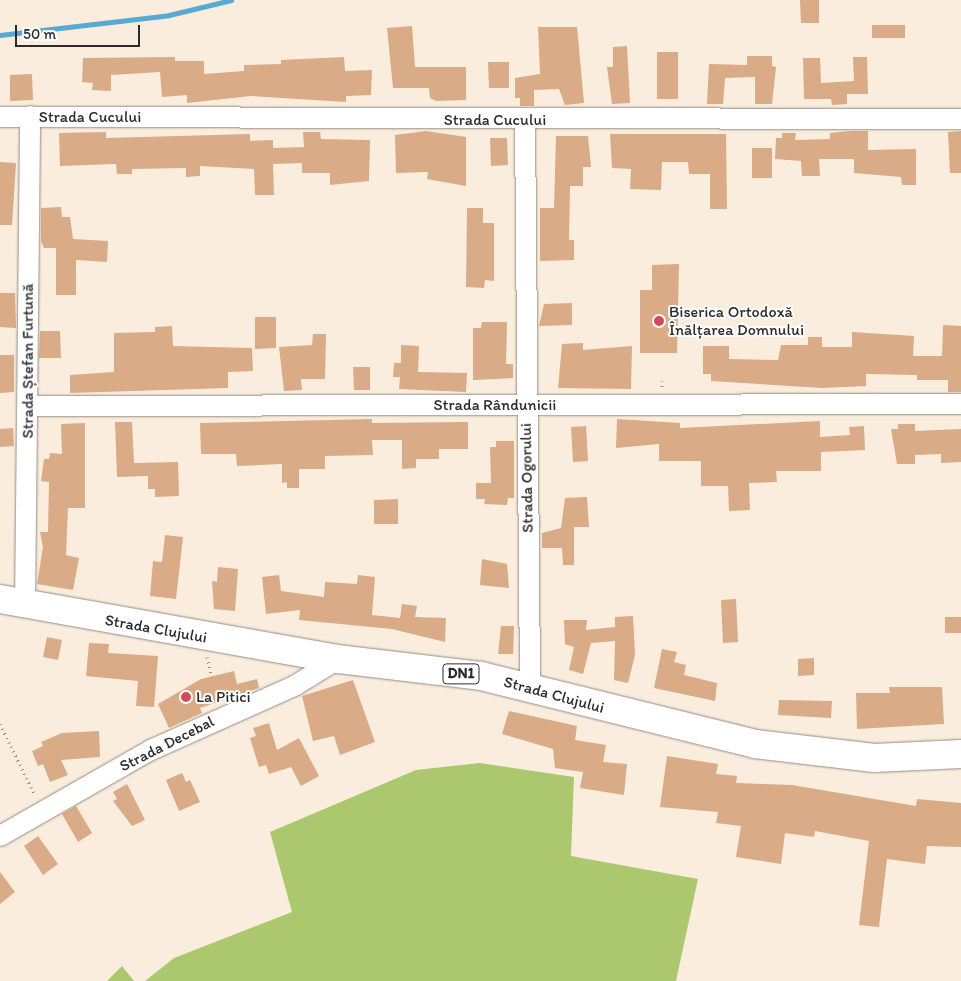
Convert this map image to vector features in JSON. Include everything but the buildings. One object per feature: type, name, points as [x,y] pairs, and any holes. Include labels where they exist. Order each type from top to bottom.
[{"type":"main road","name":"Strada Clujului","points":[[12,602],[338,659],[530,686],[755,744],[874,758],[961,754]]},
{"type":"street","name":"Strada Ștefan Furtună","points":[[12,602],[28,406],[30,116]]},
{"type":"street","name":"Strada Cucului","points":[[0,117],[525,120],[961,118]]},
{"type":"street","name":"Strada Ogorului","points":[[525,120],[525,405],[530,686]]},
{"type":"street","name":"Strada Rândunicii","points":[[28,406],[961,404]]},
{"type":"street","name":"Strada Decebal","points":[[0,836],[151,750],[296,685],[338,659]]},
{"type":"path","points":[[0,724],[43,812]]},
{"type":"green space","points":[[480,763],[574,777],[571,856],[698,879],[676,981],[145,981],[174,958],[292,912],[270,832],[416,770]]},
{"type":"green space","points":[[122,966],[134,981],[107,981]]},
{"type":"waterway","points":[[0,35],[169,15],[231,0]]},
{"type":"place","name":"Biserica Ortodoxă Înălțarea Domnului","points":[[659,321]]},
{"type":"place","name":"La Pitici","points":[[186,697]]}]
